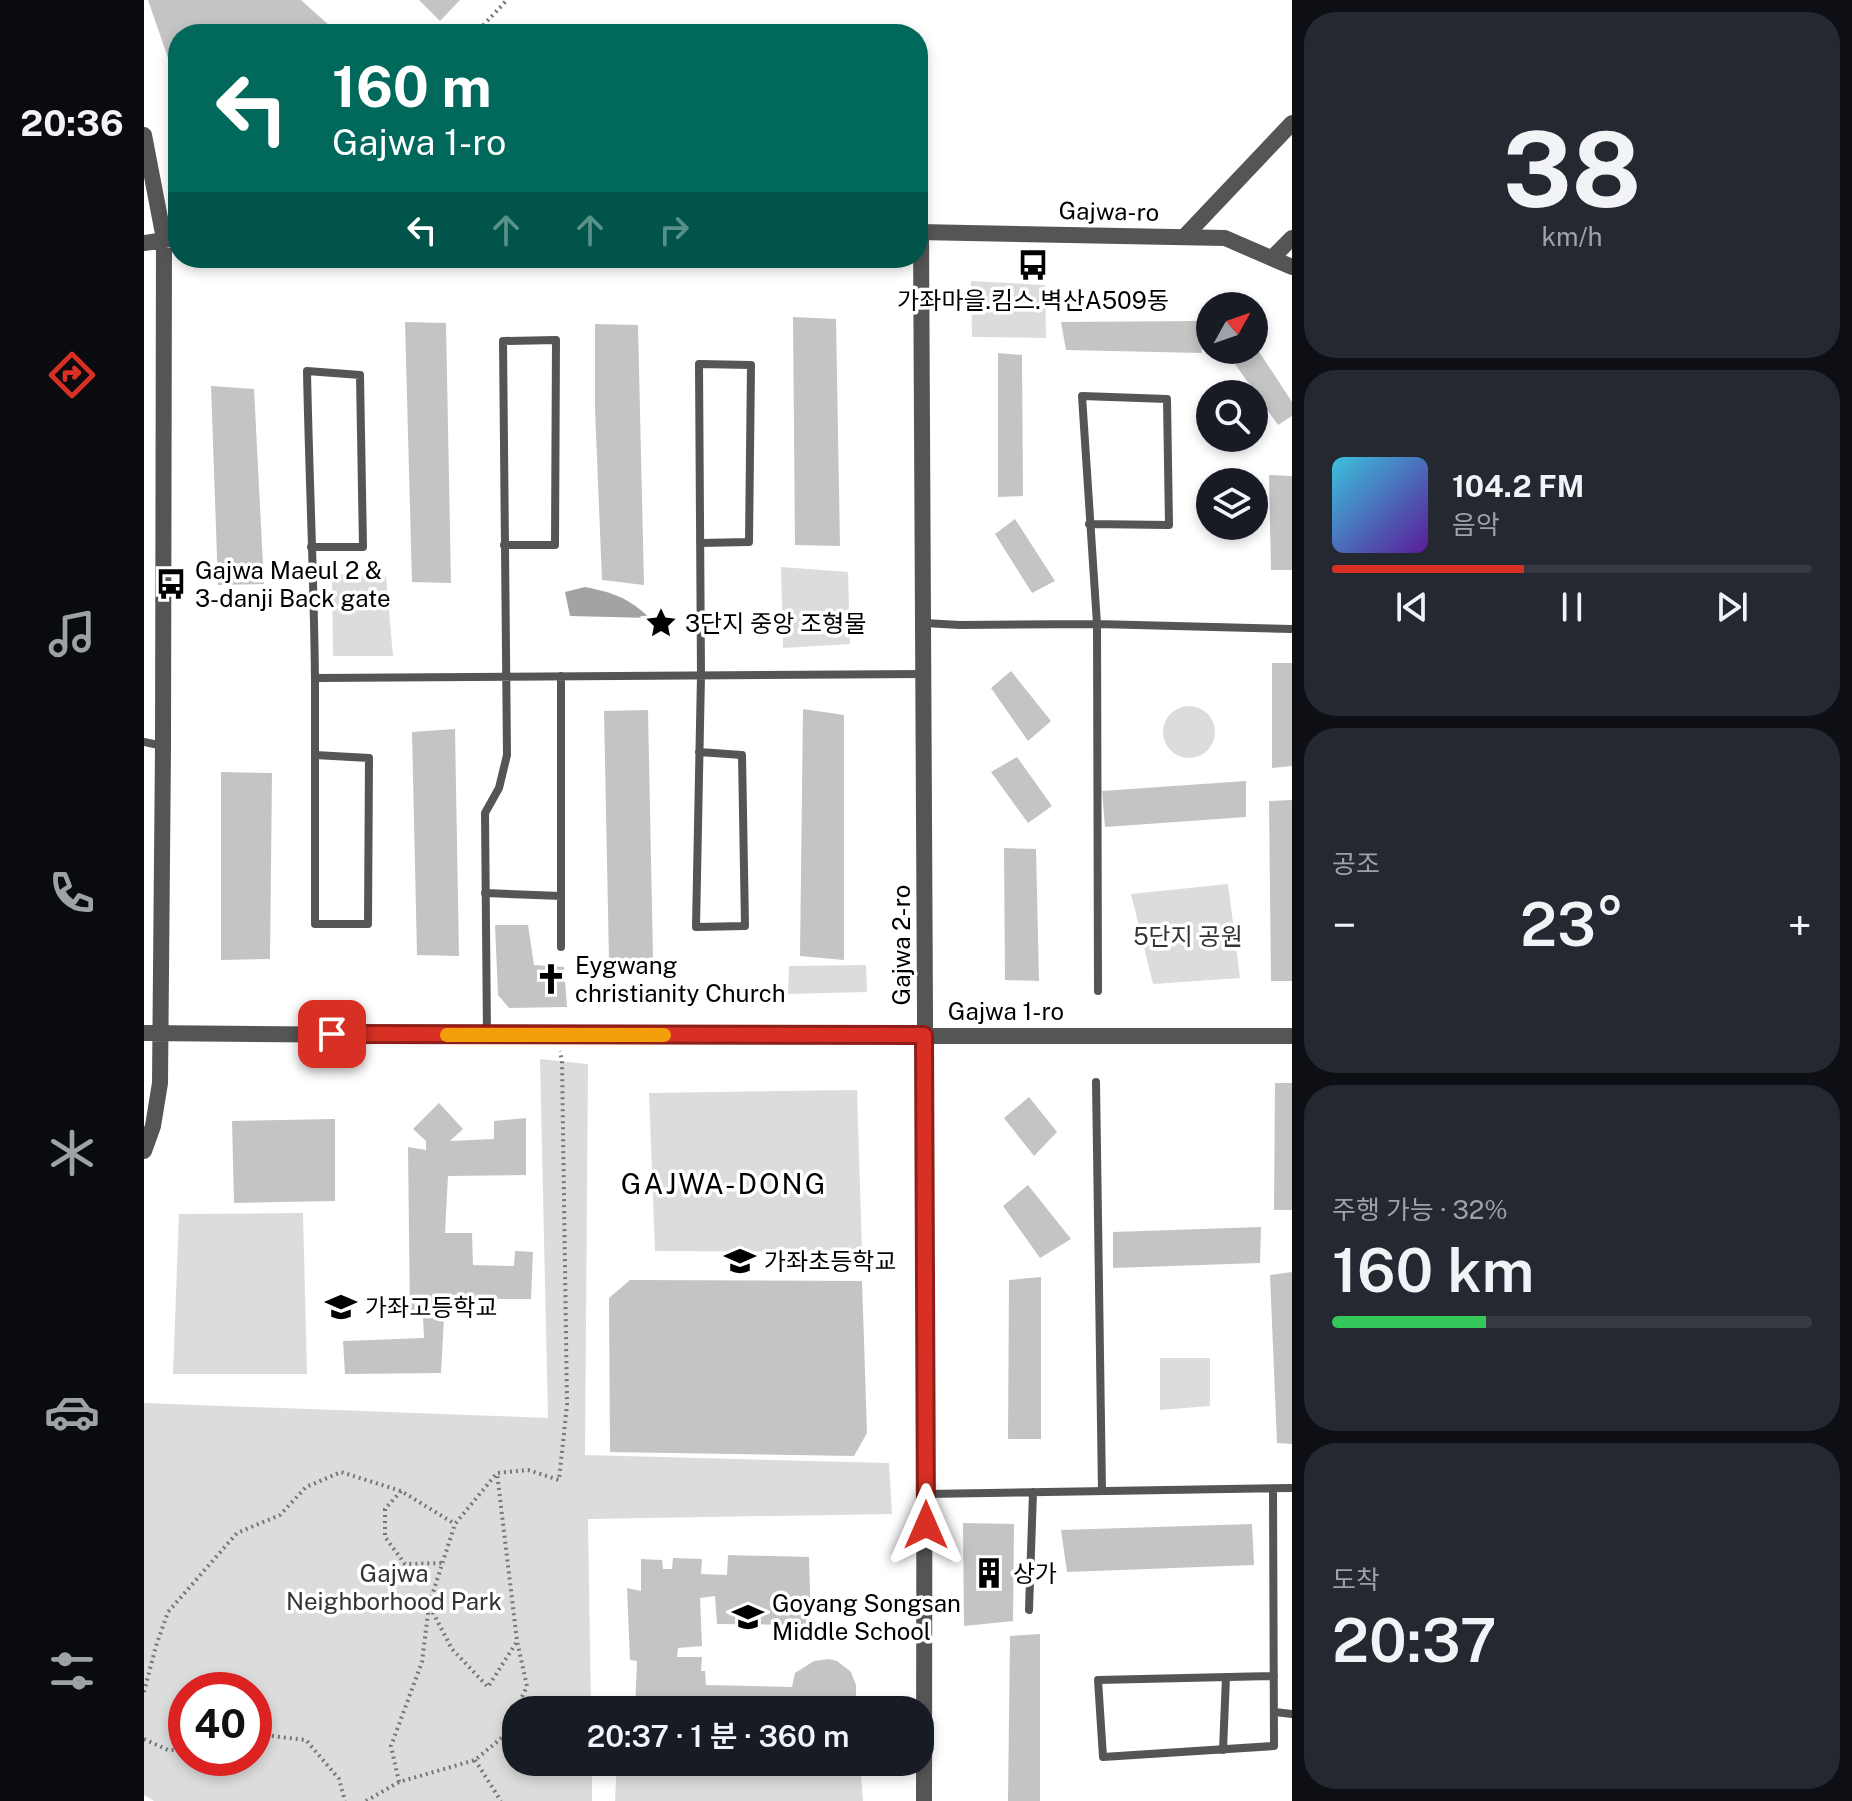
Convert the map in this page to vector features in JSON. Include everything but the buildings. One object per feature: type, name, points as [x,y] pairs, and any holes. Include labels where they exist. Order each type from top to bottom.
[{"type":"street","points":[[1184,237],[1292,123]]},
{"type":"street","points":[[144,135],[168,227]]},
{"type":"street","name":"Gajwa-ro","points":[[928,232],[1225,238],[1292,267]]},
{"type":"street","points":[[1272,258],[1292,238]]},
{"type":"street","points":[[144,243],[168,239]]},
{"type":"street","points":[[144,1151],[153,1126],[158,1096],[152,1032],[163,746],[171,268]]},
{"type":"street","name":"Gajwa 2-ro","points":[[920,268],[925,1013],[924,1801]]},
{"type":"street","name":"Gajwa 1-ro","points":[[152,1032],[487,1036],[1292,1036]]},
{"type":"lane","points":[[487,1036],[485,813],[499,788],[507,755],[505,677],[504,545],[503,341],[556,340],[555,545],[504,545]]},
{"type":"lane","points":[[699,752],[742,755],[745,926],[696,927],[699,752],[701,675],[700,543],[699,364],[751,365],[749,542],[700,543]]},
{"type":"lane","points":[[311,547],[363,547],[360,375],[307,371],[311,547],[315,678],[315,755],[315,924],[368,924],[369,758],[315,755]]},
{"type":"lane","points":[[1089,524],[1169,525],[1167,399],[1082,396],[1089,524],[1097,624],[1098,991]]},
{"type":"lane","points":[[923,623],[1292,629]]},
{"type":"lane","points":[[315,678],[923,674]]},
{"type":"lane","points":[[561,676],[561,947]]},
{"type":"lane","points":[[144,742],[163,746]]},
{"type":"lane","points":[[485,893],[561,896]]},
{"type":"lane","points":[[1096,1082],[1102,1491]]},
{"type":"lane","points":[[926,1494],[1292,1488]]},
{"type":"lane","points":[[1273,1489],[1275,1712],[1274,1746],[1103,1757],[1098,1680],[1274,1676]]},
{"type":"lane","points":[[1029,1610],[1033,1492]]},
{"type":"lane","points":[[1223,1750],[1226,1677]]},
{"type":"lane","points":[[1275,1712],[1292,1714]]},
{"type":"path","points":[[484,24],[507,0]]},
{"type":"path","points":[[399,1782],[391,1746],[422,1662],[429,1605],[455,1524],[497,1473],[528,1470],[559,1480],[567,1405],[560,1050]]},
{"type":"path","points":[[144,1692],[168,1612],[237,1533],[280,1515],[306,1487],[341,1472],[401,1491],[455,1524]]},
{"type":"path","points":[[366,1801],[399,1782],[475,1760],[504,1736],[527,1686],[517,1641],[497,1473]]},
{"type":"path","points":[[401,1491],[385,1509],[385,1537],[405,1564],[442,1563]]},
{"type":"path","points":[[429,1605],[452,1649],[488,1687],[517,1641]]},
{"type":"path","points":[[272,1735],[306,1740],[339,1779],[345,1801]]},
{"type":"path","points":[[144,1738],[168,1750]]},
{"type":"path","points":[[475,1760],[501,1801]]},
{"type":"green space","points":[[971,281],[1045,285],[1046,338],[972,337]]},
{"type":"green space","points":[[781,567],[848,572],[850,644],[783,648]]},
{"type":"green space","points":[[332,574],[386,577],[393,656],[333,656]]},
{"type":"green space","points":[[1189,706],[1208,713],[1215,732],[1208,751],[1189,758],[1170,751],[1163,732],[1170,713]]},
{"type":"green space","name":"5단지 공원","points":[[1228,884],[1240,978],[1153,984],[1131,894]]},
{"type":"green space","points":[[866,965],[867,992],[788,994],[789,966]]},
{"type":"green space","name":"Gajwa Neighborhood Park","points":[[540,1059],[588,1064],[585,1455],[889,1463],[892,1514],[588,1519],[591,1696],[502,1696],[502,1776],[592,1776],[592,1801],[154,1801],[144,1795],[144,1403],[548,1418]]},
{"type":"green space","points":[[857,1090],[862,1252],[655,1251],[649,1093]]},
{"type":"green space","points":[[303,1213],[307,1374],[173,1374],[179,1214]]},
{"type":"green space","points":[[1160,1358],[1210,1358],[1210,1406],[1160,1410]]},
{"type":"green space","points":[[616,1776],[861,1776],[863,1801],[615,1801]]},
{"type":"shaded area","points":[[585,587],[620,597],[650,618],[570,616],[565,592]]},
{"type":"slow traffic","points":[[447,1035],[664,1035]]},
{"type":"place","name":"가좌마을.킴스.벽산A509동","points":[[1033,265]]},
{"type":"place","name":"Gajwa Maeul 2 & 3-danji Back gate","points":[[171,584]]},
{"type":"place","name":"3단지 중앙 조형물","points":[[661,623]]},
{"type":"place","name":"Eygwang christianity Church","points":[[551,979]]},
{"type":"place","name":"가좌초등학교","points":[[740,1261]]},
{"type":"place","name":"가좌고등학교","points":[[341,1307]]},
{"type":"place","name":"상가","points":[[989,1573]]},
{"type":"place","name":"Goyang Songsan Middle School","points":[[748,1617]]},
{"type":"district","name":"GAJWA-DONG","points":[[724,1183]]},
{"type":"route","points":[[332,1034],[924,1035],[926,1525]]}]
